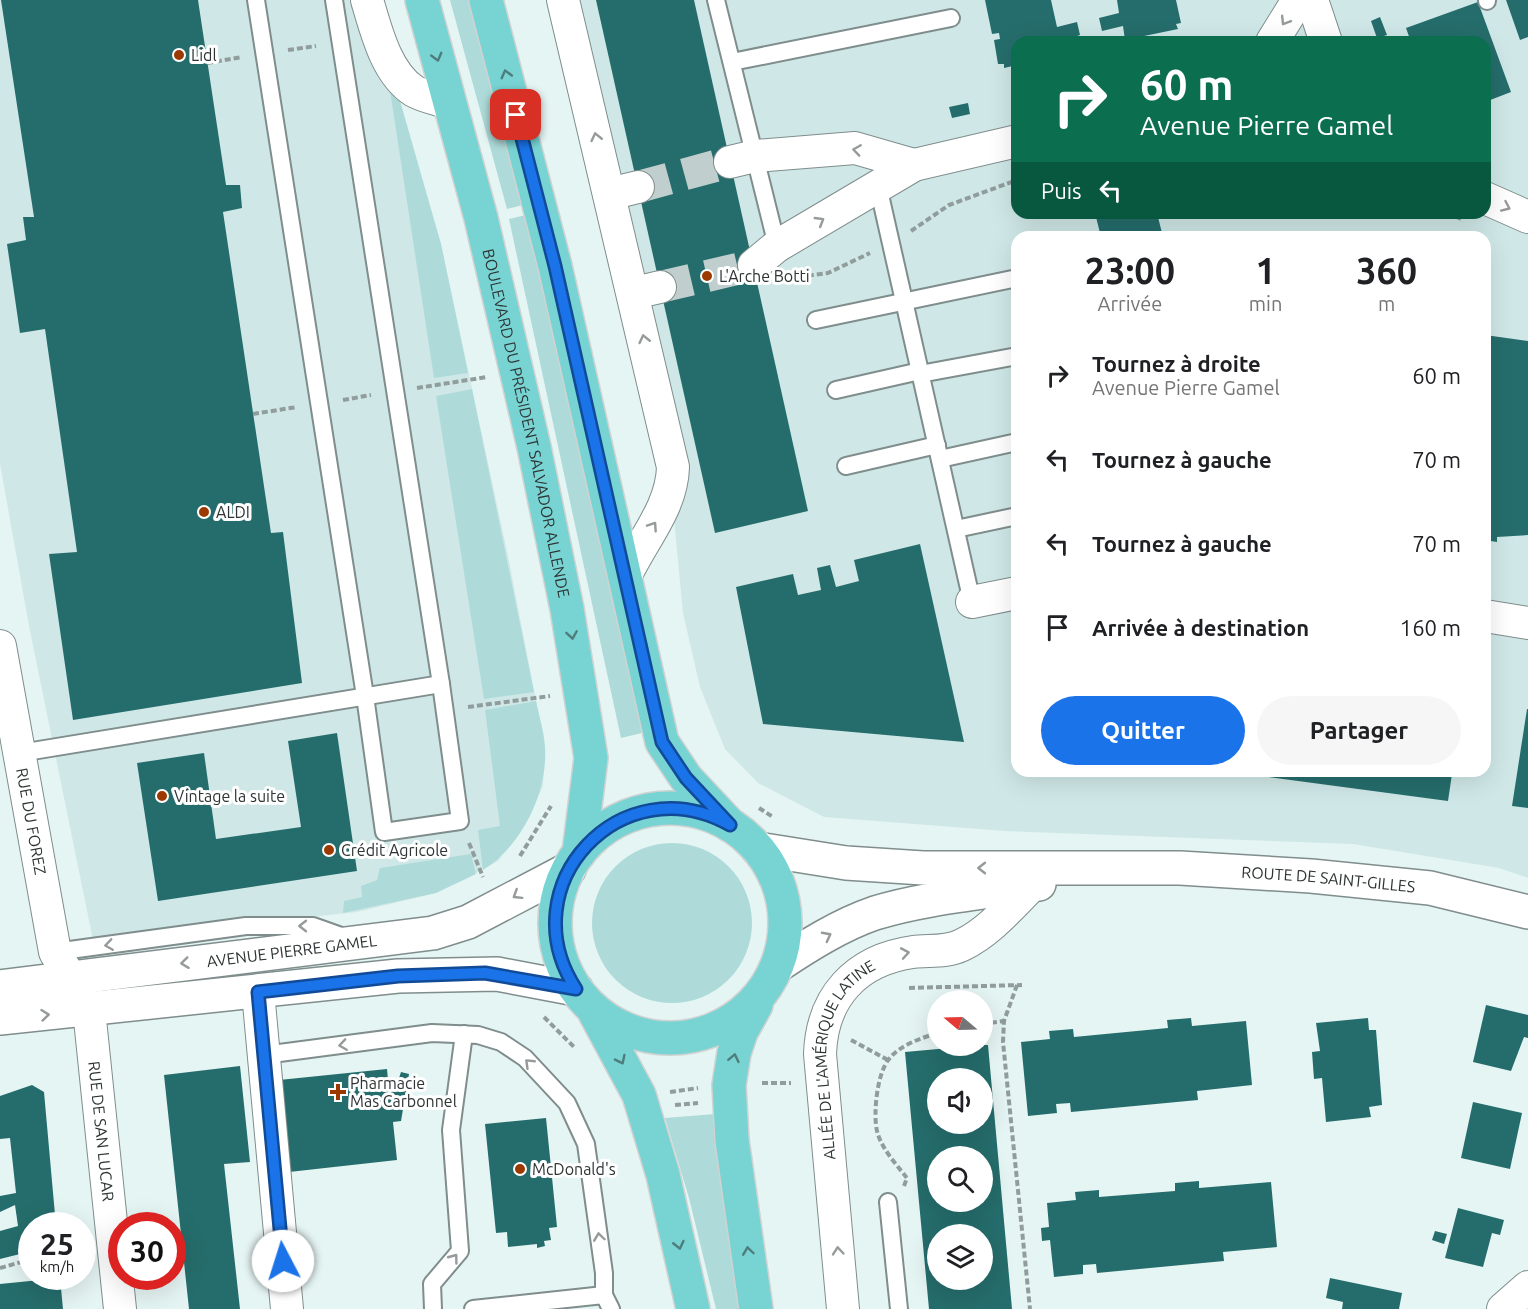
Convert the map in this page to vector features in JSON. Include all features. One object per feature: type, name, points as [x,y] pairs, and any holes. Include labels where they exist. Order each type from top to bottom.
[{"type":"main road","name":"BOULEVARD DU PRÉSIDENT SALVADOR ALLENDE","points":[[422,0],[481,218],[521,389],[567,609],[591,758],[574,861],[563,881],[555,922],[559,955],[584,999]]},
{"type":"main road","points":[[486,0],[555,266],[662,742],[686,778],[730,825],[758,849],[778,884],[785,912],[785,933],[770,978],[741,1032],[734,1053],[730,1090],[732,1140],[756,1309]]},
{"type":"main road","points":[[574,861],[600,832],[616,822],[656,809],[697,811],[730,825]]},
{"type":"main road","points":[[584,999],[605,1019],[634,1034],[677,1039],[709,1032],[734,1020],[770,978]]},
{"type":"main road","points":[[584,999],[639,1095],[663,1175],[693,1309]]},
{"type":"street","points":[[367,0],[386,53],[397,73],[413,90],[450,103]]},
{"type":"street","points":[[563,0],[624,190],[647,290],[673,467],[672,488],[657,521],[645,538],[625,577]]},
{"type":"street","points":[[1276,36],[1298,0]]},
{"type":"street","points":[[1312,0],[1324,36]]},
{"type":"street","points":[[765,255],[914,165],[1011,142]]},
{"type":"street","points":[[743,159],[855,148],[914,165]]},
{"type":"street","points":[[1491,201],[1528,217]]},
{"type":"street","points":[[972,602],[1011,594]]},
{"type":"street","points":[[1491,617],[1528,623]]},
{"type":"street","name":"RUE DU FOREZ","points":[[0,646],[20,753],[73,982]]},
{"type":"street","name":"ROUTE DE SAINT-GILLES","points":[[758,849],[846,863],[912,868],[1180,868],[1311,876],[1430,888],[1528,912]]},
{"type":"street","name":"AVENUE PIERRE GAMEL","points":[[0,987],[73,982],[433,933],[468,922],[574,861]]},
{"type":"street","name":"ROUTE DE SAINT-GILLES","points":[[770,978],[809,945],[874,914],[919,903],[1124,869]]},
{"type":"street","name":"ALLÉE DE L'AMÉRIQUE LATINE","points":[[843,1309],[820,1054],[821,1035],[832,1001],[842,986],[861,972],[891,956],[948,950],[962,945],[1004,913],[1032,885]]},
{"type":"street","name":"AVENUE PIERRE GAMEL","points":[[0,1018],[73,982],[258,992],[398,976],[485,973],[584,999]]},
{"type":"street","name":"RUE DE SAN LUCAR","points":[[73,982],[120,1309]]},
{"type":"street","points":[[258,992],[287,1309]]},
{"type":"street","points":[[1503,1309],[1528,1287]]},
{"type":"lane","points":[[256,0],[365,696],[384,832],[459,821],[441,684],[334,0]]},
{"type":"lane","points":[[716,0],[732,62],[743,159],[765,255]]},
{"type":"lane","points":[[732,62],[951,18]]},
{"type":"lane","points":[[878,186],[972,602]]},
{"type":"lane","points":[[816,320],[1011,279]]},
{"type":"lane","points":[[836,390],[920,372],[1011,357]]},
{"type":"lane","points":[[846,466],[1011,443]]},
{"type":"lane","points":[[956,529],[1011,517]]},
{"type":"lane","points":[[20,753],[441,684]]},
{"type":"lane","points":[[264,1055],[432,1033],[478,1035],[501,1042],[525,1058],[567,1103],[586,1144],[607,1302],[473,1309]]},
{"type":"lane","points":[[433,1309],[432,1284],[460,1251],[451,1130],[464,1034]]},
{"type":"lane","points":[[888,1202],[899,1309]]},
{"type":"path","points":[[207,63],[341,43]]},
{"type":"path","points":[[459,821],[486,884]]},
{"type":"path","points":[[1017,985],[1005,1021],[1003,1041],[1030,1309]]},
{"type":"path","points":[[993,1023],[1005,1021]]},
{"type":"path","points":[[888,1202],[902,1192],[906,1178],[891,1158],[877,1131],[876,1094],[888,1060],[919,1039],[927,1036]]},
{"type":"path","points":[[639,1095],[797,1084]]},
{"type":"path","points":[[671,1106],[730,1090]]},
{"type":"path","points":[[0,1268],[18,1263]]},
{"type":"shaded area","points":[[0,0],[364,0],[441,244],[508,556],[545,747],[543,786],[528,819],[498,861],[436,893],[357,912],[93,940],[29,626],[0,464]]},
{"type":"shaded area","points":[[450,0],[472,0],[527,204],[507,209]]},
{"type":"shaded area","points":[[574,0],[1528,0],[1528,878],[1499,868],[1353,844],[1005,831],[824,817],[758,783],[725,749],[700,687],[683,613],[674,519]]},
{"type":"shaded area","points":[[389,84],[397,90],[441,244],[468,373],[434,378]]},
{"type":"shaded area","points":[[530,214],[642,733],[621,738],[509,219]]},
{"type":"shaded area","points":[[472,389],[534,692],[484,699],[436,396]]},
{"type":"shaded area","points":[[536,701],[545,747],[545,764],[537,799],[521,832],[510,847],[483,870],[478,830],[500,826],[485,710]]},
{"type":"shaded area","points":[[672,843],[688,844],[703,849],[717,856],[729,866],[739,878],[746,892],[751,907],[751,939],[746,954],[739,968],[729,980],[717,990],[703,997],[688,1002],[672,1003],[656,1002],[641,997],[627,990],[615,980],[605,968],[598,954],[593,939],[592,923],[593,907],[598,892],[605,878],[615,866],[627,856],[641,849],[656,844]]},
{"type":"shaded area","points":[[471,854],[476,874],[436,893],[343,913],[344,901],[362,897],[361,886],[377,880],[380,868]]},
{"type":"shaded area","points":[[715,1114],[740,1309],[716,1309],[689,1198],[665,1118]]},
{"type":"building","points":[[1,0],[198,0],[226,185],[240,185],[242,208],[223,212],[271,533],[283,532],[302,683],[73,720],[49,554],[77,552],[45,329],[20,333],[7,244],[26,240],[23,217],[34,217]]},
{"type":"building","name":"L'Arche Botti","points":[[596,0],[694,0],[808,511],[715,533]]},
{"type":"building","points":[[985,0],[1051,0],[1057,27],[1077,22],[1080,35],[1011,36],[1011,66],[1004,68],[1004,64],[998,64],[994,40],[1000,39],[999,33],[992,34]]},
{"type":"building","points":[[1117,0],[1176,0],[1181,23],[1176,24],[1178,29],[1144,36],[1124,36],[1123,26],[1102,31],[1099,18],[1119,13]]},
{"type":"building","points":[[1506,0],[1528,0],[1528,37],[1520,40]]},
{"type":"building","points":[[1478,2],[1490,36],[1409,36],[1406,28]]},
{"type":"building","points":[[1380,17],[1387,35],[1376,36],[1371,21]]},
{"type":"building","points":[[1491,37],[1511,92],[1491,100]]},
{"type":"building","points":[[968,103],[970,114],[952,118],[949,107]]},
{"type":"building","points":[[1096,219],[1158,219],[1162,231],[1100,231]]},
{"type":"building","points":[[1491,336],[1528,341],[1528,535],[1497,537],[1497,542],[1491,541]]},
{"type":"building","points":[[920,544],[964,742],[763,724],[736,587],[793,574],[798,595],[821,590],[817,568],[830,565],[836,587],[859,581],[854,560]]},
{"type":"building","points":[[1528,709],[1528,808],[1512,806]]},
{"type":"building","points":[[337,733],[357,871],[158,901],[137,763],[204,753],[216,839],[301,827],[288,741]]},
{"type":"building","points":[[1269,777],[1452,777],[1448,801]]},
{"type":"building","points":[[1486,1005],[1528,1015],[1528,1038],[1524,1037],[1511,1071],[1473,1062]]},
{"type":"building","points":[[1191,1018],[1192,1026],[1246,1021],[1252,1085],[1197,1091],[1198,1100],[1071,1112],[1070,1103],[1056,1104],[1057,1113],[1028,1116],[1021,1042],[1050,1039],[1049,1031],[1073,1029],[1074,1037],[1168,1028],[1167,1020]]},
{"type":"building","points":[[1368,1018],[1369,1030],[1376,1030],[1382,1105],[1369,1107],[1371,1117],[1326,1122],[1322,1078],[1314,1079],[1312,1052],[1320,1051],[1316,1023]]},
{"type":"building","points":[[927,1050],[927,1056],[989,1056],[990,1068],[927,1068],[927,1134],[993,1134],[993,1100],[1012,1309],[929,1309],[927,1290],[993,1290],[993,1224],[927,1224],[927,1288],[905,1052]]},
{"type":"building","points":[[240,1066],[250,1162],[224,1164],[240,1309],[189,1309],[186,1281],[186,1212],[179,1212],[164,1075]]},
{"type":"building","points":[[387,1069],[388,1080],[399,1078],[401,1072],[409,1074],[401,1121],[393,1122],[397,1160],[289,1172],[279,1080]]},
{"type":"building","points":[[32,1085],[44,1092],[55,1212],[18,1212],[18,1226],[15,1205],[0,1212],[0,1196],[16,1193],[10,1138],[0,1139],[0,1096]]},
{"type":"building","points":[[1473,1102],[1522,1113],[1510,1169],[1461,1158]]},
{"type":"building","name":"McDonald's","points":[[546,1118],[557,1227],[549,1228],[551,1240],[544,1241],[545,1246],[537,1248],[537,1244],[508,1247],[507,1232],[496,1233],[485,1124]]},
{"type":"building","points":[[1199,1181],[1199,1188],[1271,1182],[1277,1247],[1223,1252],[1224,1261],[1097,1273],[1096,1264],[1083,1265],[1083,1274],[1054,1277],[1050,1240],[1042,1241],[1041,1228],[1049,1227],[1047,1203],[1076,1200],[1075,1192],[1099,1190],[1099,1197],[1175,1191],[1175,1183]]},
{"type":"building","points":[[1458,1208],[1504,1220],[1500,1235],[1492,1233],[1483,1267],[1445,1258]]},
{"type":"building","points":[[18,1226],[18,1254],[0,1259],[0,1231]]},
{"type":"building","points":[[1435,1231],[1447,1234],[1444,1244],[1432,1240]]},
{"type":"building","points":[[1330,1278],[1402,1293],[1399,1309],[1342,1309],[1343,1302],[1326,1298]]},
{"type":"building","points":[[18,1282],[18,1290],[61,1290],[63,1309],[0,1309],[0,1284]]},
{"type":"tunnel","points":[[638,187],[730,162]]},
{"type":"tunnel","points":[[660,287],[754,265]]},
{"type":"place","name":"Lidl","points":[[179,55]]},
{"type":"place","name":"L'Arche Botti","points":[[707,276]]},
{"type":"place","name":"ALDI","points":[[204,512]]},
{"type":"place","name":"Vintage la suite","points":[[162,796]]},
{"type":"place","name":"Crédit Agricole","points":[[329,850]]},
{"type":"place","name":"Pharmacie Mas Carbonnel","points":[[338,1092]]},
{"type":"place","name":"McDonald's","points":[[520,1169]]},
{"type":"route","points":[[283,1261],[258,992],[398,976],[485,973],[576,989],[566,973],[556,943],[556,907],[563,881],[579,853],[589,841],[624,817],[646,810],[676,808],[697,811],[730,825],[686,778],[662,742],[555,266],[516,115]]}]
